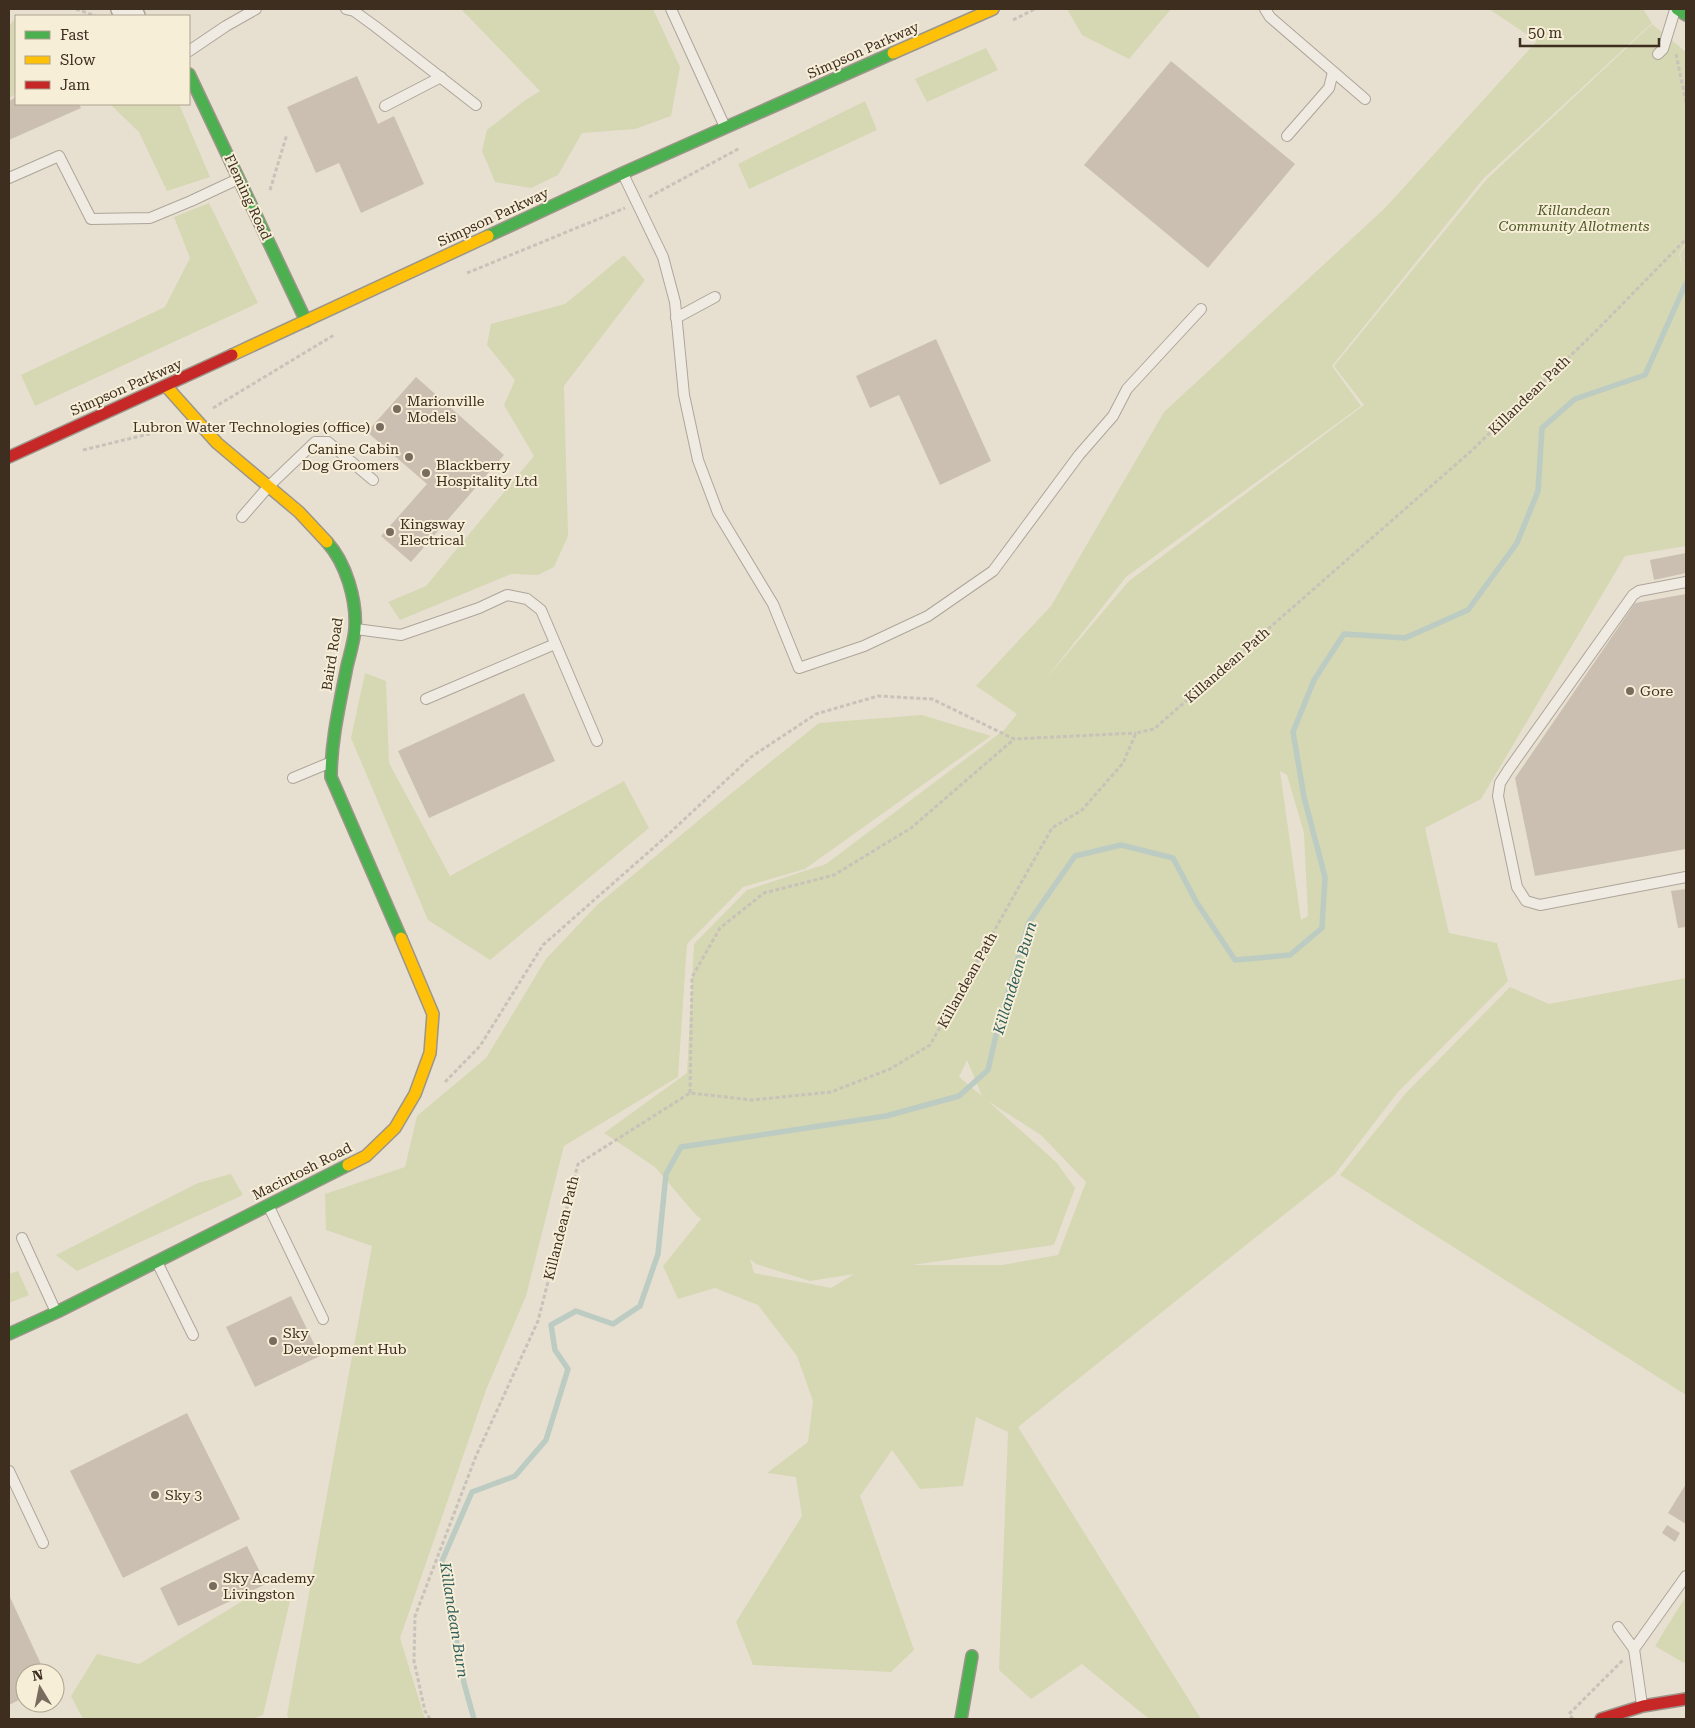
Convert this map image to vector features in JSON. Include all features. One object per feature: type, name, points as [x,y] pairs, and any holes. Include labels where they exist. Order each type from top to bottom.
[{"type":"street","name":"Simpson Parkway","points":[[9,457],[623,173],[993,9]]},
{"type":"street","points":[[1676,9],[1686,15]]},
{"type":"street","name":"Fleming Road","points":[[190,76],[306,321]]},
{"type":"street","name":"Baird Road","points":[[166,386],[217,443],[299,512],[332,548],[344,572],[354,606],[355,628],[336,722],[330,777],[409,955]]},
{"type":"street","name":"Macintosh Road","points":[[9,1334],[57,1312],[366,1156],[395,1128],[415,1094],[430,1053],[433,1014],[409,955]]},
{"type":"street","points":[[961,1719],[972,1656]]},
{"type":"street","points":[[1601,1719],[1642,1706],[1686,1699]]},
{"type":"lane","points":[[190,50],[226,26],[256,9]]},
{"type":"lane","points":[[346,9],[354,12],[376,27],[476,105]]},
{"type":"lane","points":[[671,9],[726,128]]},
{"type":"lane","points":[[1265,9],[1270,18],[1365,99]]},
{"type":"lane","points":[[1658,54],[1663,49],[1676,9]]},
{"type":"lane","points":[[1288,136],[1329,88],[1333,72]]},
{"type":"lane","points":[[385,106],[441,77]]},
{"type":"lane","points":[[9,178],[59,156],[91,219],[150,218],[191,202],[239,178]]},
{"type":"lane","points":[[623,173],[663,257],[675,302],[684,395],[698,460],[718,513],[773,604],[799,668],[864,646],[928,616],[993,571],[1079,455],[1113,416],[1127,389],[1201,309]]},
{"type":"lane","points":[[676,318],[715,297]]},
{"type":"lane","points":[[242,517],[269,486],[315,442],[328,442],[373,480]]},
{"type":"lane","points":[[1686,582],[1639,591],[1633,595],[1504,776],[1500,784],[1498,796],[1517,887],[1526,900],[1540,905],[1686,877]]},
{"type":"lane","points":[[355,628],[401,635],[479,608],[507,595],[527,599],[541,610],[598,741]]},
{"type":"lane","points":[[426,699],[555,644]]},
{"type":"lane","points":[[293,778],[331,762]]},
{"type":"lane","points":[[268,1205],[323,1319]]},
{"type":"lane","points":[[22,1238],[57,1312]]},
{"type":"lane","points":[[157,1262],[193,1335]]},
{"type":"lane","points":[[9,1471],[43,1543]]},
{"type":"lane","points":[[1634,1649],[1686,1576]]},
{"type":"lane","points":[[1618,1627],[1634,1649],[1642,1706]]},
{"type":"path","points":[[76,9],[93,15]]},
{"type":"path","points":[[1010,22],[1035,9]]},
{"type":"path","points":[[1670,28],[1686,102]]},
{"type":"path","points":[[253,208],[268,197],[287,134]]},
{"type":"path","points":[[463,274],[637,203],[747,145]]},
{"type":"path","name":"Killandean Path","points":[[430,1719],[425,1711],[414,1661],[415,1616],[476,1456],[538,1321],[578,1164],[690,1093],[752,1100],[831,1092],[890,1069],[930,1044],[1052,828],[1082,810],[1123,763],[1136,734],[1154,729],[1470,452],[1596,331],[1686,239]]},
{"type":"path","points":[[77,452],[161,431],[195,419],[338,332]]},
{"type":"path","points":[[443,1084],[480,1046],[543,945],[660,842],[751,757],[816,714],[878,696],[932,699],[1014,739],[1136,734]]},
{"type":"path","points":[[690,1093],[692,977],[720,928],[764,893],[834,875],[911,828],[1014,739]]},
{"type":"path","points":[[1573,1719],[1569,1714],[1634,1649]]},
{"type":"green space","points":[[461,9],[653,9],[680,67],[671,116],[635,129],[582,133],[558,175],[531,188],[495,182],[482,151],[487,130],[540,91]]},
{"type":"green space","points":[[1067,9],[1171,9],[1129,59],[1082,35]]},
{"type":"green space","name":"Killandean Community Allotments","points":[[1489,9],[1643,9],[1652,23],[1483,179],[1332,366],[1361,406],[1126,577],[1045,680],[1129,581],[1364,405],[1334,366],[1487,179],[1652,24],[1686,52],[1686,242],[1679,254],[1683,273],[1680,254],[1686,244],[1686,546],[1625,556],[1481,799],[1425,828],[1449,933],[1497,943],[1508,981],[1398,1092],[1335,1174],[1018,1427],[1201,1719],[1149,1719],[1082,1664],[1031,1699],[999,1670],[1008,1432],[976,1417],[963,1486],[920,1489],[892,1450],[860,1496],[914,1650],[891,1672],[753,1665],[736,1622],[802,1516],[796,1477],[767,1473],[808,1442],[813,1401],[797,1356],[758,1305],[715,1288],[678,1299],[663,1266],[701,1219],[655,1167],[604,1133],[687,1073],[694,944],[747,890],[826,864],[1004,730],[1017,714],[976,686],[1051,606],[1164,412],[1385,208],[1537,41]],"holes":[[[1280,771],[1287,775],[1304,833],[1308,916],[1301,920]],[[967,1060],[982,1096],[959,1077]],[[988,1101],[1041,1135],[1086,1182],[1058,1255],[1002,1265],[912,1265],[1054,1245],[1075,1188],[1056,1162]],[[750,1259],[756,1264],[810,1281],[854,1274],[831,1288],[754,1273]]]},
{"type":"green space","points":[[15,18],[15,95],[9,98],[9,26]]},
{"type":"green space","points":[[986,48],[998,70],[927,102],[915,79]]},
{"type":"green space","points":[[865,101],[877,130],[749,189],[738,164]]},
{"type":"green space","points":[[111,105],[179,105],[210,177],[167,191],[139,132]]},
{"type":"green space","points":[[209,203],[258,303],[35,406],[21,375],[165,307],[190,258],[174,217]]},
{"type":"green space","points":[[624,255],[645,280],[564,386],[568,536],[554,567],[538,575],[511,574],[400,620],[388,602],[426,586],[534,456],[504,405],[515,380],[487,345],[491,324],[565,304]]},
{"type":"green space","points":[[365,673],[386,681],[389,763],[450,876],[624,781],[649,828],[490,960],[428,920],[351,738]]},
{"type":"green space","points":[[922,715],[991,736],[805,869],[743,887],[687,944],[678,1077],[564,1146],[526,1296],[486,1390],[400,1638],[425,1719],[289,1719],[287,1715],[372,1246],[326,1230],[325,1194],[405,1167],[417,1116],[486,1058],[546,959],[597,905],[728,796],[819,723]]},
{"type":"green space","points":[[1686,978],[1686,1395],[1340,1175],[1406,1093],[1510,987],[1549,1004]]},
{"type":"green space","points":[[231,1174],[243,1195],[77,1271],[56,1255],[198,1183]]},
{"type":"green space","points":[[18,1271],[29,1295],[9,1303],[9,1274]]},
{"type":"green space","points":[[1686,1596],[1686,1661],[1684,1663],[1655,1646]]},
{"type":"green space","points":[[249,1597],[291,1597],[263,1715],[253,1719],[83,1719],[71,1696],[97,1654],[139,1664]]},
{"type":"building","points":[[1171,61],[1295,164],[1208,268],[1084,165]]},
{"type":"building","points":[[357,76],[378,124],[394,116],[424,184],[361,213],[339,163],[316,173],[287,107]]},
{"type":"building","points":[[15,98],[15,105],[80,105],[81,108],[9,140],[9,101]]},
{"type":"building","points":[[936,339],[991,461],[940,485],[899,395],[870,408],[856,376]]},
{"type":"building","points":[[416,377],[504,455],[411,562],[381,536],[427,484],[367,432]]},
{"type":"building","points":[[1686,553],[1686,573],[1654,580],[1650,560]]},
{"type":"building","name":"Gore","points":[[1686,594],[1686,849],[1535,876],[1515,778],[1635,603]]},
{"type":"building","points":[[524,693],[555,761],[429,818],[398,751]]},
{"type":"building","points":[[1686,889],[1686,927],[1678,928],[1671,891]]},
{"type":"building","name":"Sky Development Hub","points":[[291,1296],[320,1356],[255,1387],[226,1327]]},
{"type":"building","name":"Sky 3","points":[[187,1413],[240,1519],[123,1578],[70,1471]]},
{"type":"building","points":[[1686,1484],[1686,1524],[1668,1513]]},
{"type":"building","points":[[1667,1525],[1680,1533],[1675,1542],[1662,1533]]},
{"type":"building","name":"Sky Academy Livingston","points":[[247,1546],[266,1584],[178,1626],[160,1588]]},
{"type":"building","points":[[9,1595],[40,1663],[15,1663],[15,1702],[9,1705]]},
{"type":"waterway","name":"Killandean Burn","points":[[474,1719],[464,1683],[442,1561],[472,1492],[515,1476],[546,1440],[568,1369],[555,1350],[551,1325],[576,1311],[613,1324],[640,1306],[658,1254],[666,1174],[681,1147],[886,1116],[959,1096],[988,1070],[999,1022],[1029,922],[1075,856],[1121,845],[1173,858],[1197,903],[1235,960],[1290,955],[1322,928],[1325,877],[1304,797],[1293,732],[1314,680],[1344,634],[1405,638],[1468,610],[1517,543],[1538,491],[1542,428],[1575,399],[1645,375],[1686,283]]},
{"type":"traffic: fast","points":[[1677,9],[1686,15]]},
{"type":"traffic: fast","points":[[488,236],[623,173],[893,53]]},
{"type":"traffic: fast","points":[[190,76],[306,321]]},
{"type":"traffic: fast","points":[[327,542],[340,560],[345,571],[352,594],[355,618],[354,638],[334,735],[331,777],[401,938]]},
{"type":"traffic: fast","points":[[9,1334],[57,1312],[348,1165]]},
{"type":"traffic: fast","points":[[961,1719],[972,1656]]},
{"type":"traffic: slow","points":[[893,53],[993,9]]},
{"type":"traffic: slow","points":[[232,355],[488,236]]},
{"type":"traffic: slow","points":[[166,386],[217,443],[299,512],[327,542]]},
{"type":"traffic: slow","points":[[348,1165],[366,1156],[395,1128],[415,1094],[430,1053],[433,1014],[401,938]]},
{"type":"traffic: jam","points":[[9,457],[232,355]]},
{"type":"traffic: jam","points":[[1601,1719],[1643,1706],[1686,1699]]},
{"type":"place","name":"Marionville Models","points":[[397,409]]},
{"type":"place","name":"Lubron Water Technologies (office)","points":[[380,427]]},
{"type":"place","name":"Canine Cabin Dog Groomers","points":[[409,457]]},
{"type":"place","name":"Blackberry Hospitality Ltd","points":[[426,473]]},
{"type":"place","name":"Kingsway Electrical","points":[[390,532]]},
{"type":"place","name":"Gore","points":[[1630,691]]},
{"type":"place","name":"Sky Development Hub","points":[[273,1341]]},
{"type":"place","name":"Sky 3","points":[[155,1495]]},
{"type":"place","name":"Sky Academy Livingston","points":[[213,1586]]}]
